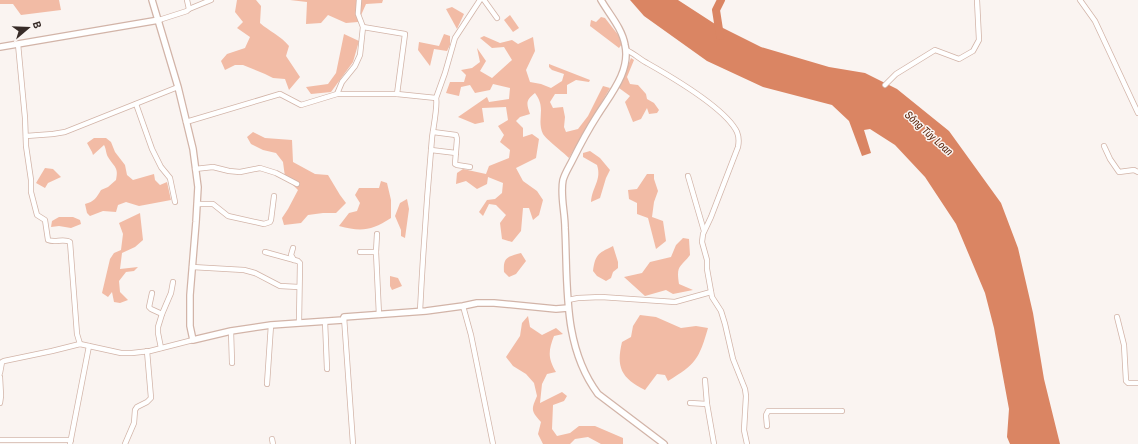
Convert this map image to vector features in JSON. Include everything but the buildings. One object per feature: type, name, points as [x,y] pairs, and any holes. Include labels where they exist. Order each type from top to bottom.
[{"type":"street","points":[[152,0],[178,87],[193,149],[198,187],[190,294],[190,326],[193,340]]},
{"type":"street","points":[[188,0],[189,9]]},
{"type":"street","points":[[0,47],[159,20],[185,12],[211,0]]},
{"type":"street","points":[[337,94],[342,82],[358,61],[363,27],[358,14],[359,0]]},
{"type":"street","points":[[420,311],[426,206],[437,103],[436,98],[455,38],[480,0]]},
{"type":"street","points":[[484,0],[497,18]]},
{"type":"street","points":[[600,0],[620,30],[625,44],[626,59],[622,73],[611,95],[597,116],[563,179],[562,194],[565,226],[568,308],[574,344],[591,385],[598,394],[664,444]]},
{"type":"street","points":[[885,86],[896,74],[935,50],[959,59],[973,51],[979,40],[977,0]]},
{"type":"street","points":[[1080,0],[1095,21],[1138,113]]},
{"type":"street","points":[[363,27],[405,34],[397,94]]},
{"type":"street","points":[[18,44],[26,118],[31,193],[37,215],[45,220],[48,240],[68,240],[70,242],[77,334],[80,344]]},
{"type":"street","points":[[626,50],[635,54],[706,101],[720,112],[739,137],[738,147],[711,217],[704,231],[702,242],[707,260],[706,269],[712,297],[721,311],[733,359],[745,389],[744,430],[747,444]]},
{"type":"street","points":[[26,136],[65,132],[178,87]]},
{"type":"street","points":[[186,122],[280,94],[301,105],[337,94],[397,94],[436,98]]},
{"type":"street","points":[[136,104],[152,149],[161,167],[170,178],[175,202]]},
{"type":"street","points":[[433,132],[456,135],[456,164],[470,167]]},
{"type":"street","points":[[1104,146],[1110,159],[1119,172],[1134,170],[1138,172]]},
{"type":"street","points":[[431,150],[456,153]]},
{"type":"street","points":[[195,169],[212,167],[240,172],[260,168],[276,173],[297,184]]},
{"type":"street","points":[[688,176],[704,231]]},
{"type":"street","points":[[197,204],[213,204],[228,216],[264,224],[270,222],[271,220],[274,196]]},
{"type":"street","points":[[377,234],[376,252],[380,315]]},
{"type":"street","points":[[293,248],[291,255],[294,260]]},
{"type":"street","points":[[265,252],[300,263],[299,323]]},
{"type":"street","points":[[360,252],[376,252]]},
{"type":"street","points":[[192,267],[244,270],[255,273],[280,286],[299,287]]},
{"type":"street","points":[[161,348],[158,330],[162,314],[171,293],[173,282]]},
{"type":"street","points":[[568,300],[601,297],[675,302],[711,292]]},
{"type":"street","points":[[152,293],[149,307],[162,314]]},
{"type":"street","points":[[0,373],[2,362],[4,361],[80,344],[126,353],[147,351],[231,331],[271,325],[342,320],[344,317],[420,311],[477,303],[494,303],[556,309],[568,308]]},
{"type":"street","points":[[463,306],[471,335],[493,444]]},
{"type":"street","points":[[1117,316],[1124,345],[1126,381],[1128,383],[1138,383]]},
{"type":"street","points":[[344,317],[353,444]]},
{"type":"street","points":[[325,321],[327,369]]},
{"type":"street","points":[[267,384],[271,325]]},
{"type":"street","points":[[231,331],[232,363]]},
{"type":"street","points":[[0,440],[70,442],[89,346]]},
{"type":"street","points":[[125,444],[134,422],[135,410],[151,398],[147,351]]},
{"type":"street","points":[[0,377],[2,396],[0,403]]},
{"type":"street","points":[[705,380],[707,404],[714,444]]},
{"type":"street","points":[[690,403],[707,404]]},
{"type":"street","points":[[767,426],[766,415],[768,411],[842,411]]},
{"type":"shaded area","points":[[0,0],[59,0],[61,10],[21,15],[13,4],[0,4]]},
{"type":"shaded area","points":[[237,0],[256,0],[261,6],[260,23],[289,46],[286,56],[300,77],[289,90],[285,79],[273,78],[243,65],[235,65],[225,70],[221,61],[227,54],[245,48],[250,37],[237,28],[243,22],[235,12]]},
{"type":"shaded area","points":[[290,0],[383,0],[382,3],[366,4],[358,22],[346,23],[328,15],[321,23],[306,24],[307,2]]},
{"type":"shaded area","points":[[452,7],[464,14],[457,29],[446,9]]},
{"type":"shaded area","points":[[510,15],[519,28],[513,32],[504,20]]},
{"type":"shaded area","points":[[601,17],[605,18],[619,36],[622,44],[619,48],[590,26],[591,20],[596,22]]},
{"type":"shaded area","points":[[344,34],[359,41],[353,62],[331,92],[311,94],[306,87],[328,84],[336,73]]},
{"type":"shaded area","points":[[444,34],[450,36],[450,45],[447,51],[434,49],[430,66],[418,50],[419,42],[439,46]]},
{"type":"shaded area","points":[[484,36],[500,43],[512,40],[518,44],[533,37],[535,51],[526,70],[530,82],[551,88],[562,81],[564,74],[552,70],[549,67],[549,64],[590,80],[589,82],[576,80],[567,85],[567,94],[555,94],[550,102],[553,108],[563,107],[565,117],[564,127],[566,132],[578,129],[588,116],[603,86],[610,88],[569,158],[543,134],[540,124],[541,109],[539,99],[535,93],[528,100],[527,104],[530,114],[520,117],[516,121],[523,128],[523,137],[532,134],[539,139],[536,158],[516,168],[523,181],[537,191],[543,200],[539,215],[533,220],[529,208],[523,208],[521,231],[512,242],[502,239],[500,223],[506,215],[496,205],[489,204],[483,216],[479,212],[487,200],[495,199],[502,193],[503,183],[488,177],[487,184],[477,189],[466,181],[456,184],[457,173],[463,169],[486,174],[489,166],[509,158],[510,150],[500,142],[504,135],[498,126],[508,120],[506,107],[482,108],[484,122],[475,124],[458,117],[487,97],[489,102],[509,99],[510,88],[493,84],[490,90],[475,93],[470,85],[461,87],[459,96],[446,93],[450,82],[464,82],[466,75],[461,70],[472,68],[480,62],[477,48],[486,61],[480,71],[492,78],[512,60],[504,47],[492,48],[480,38]]},
{"type":"shaded area","points":[[631,58],[634,60],[627,77],[630,84],[638,85],[646,94],[647,99],[654,103],[659,110],[657,113],[649,114],[647,108],[641,119],[633,122],[625,102],[630,96],[619,88]]},
{"type":"shaded area","points":[[253,132],[265,138],[292,140],[293,162],[315,174],[328,175],[346,203],[336,213],[308,215],[301,223],[284,225],[282,218],[298,190],[285,177],[283,162],[276,153],[263,150],[251,144],[247,137]]},
{"type":"shaded area","points":[[94,138],[106,138],[111,142],[115,152],[125,165],[127,175],[133,180],[154,174],[155,180],[160,185],[167,182],[171,200],[139,206],[126,202],[118,205],[116,212],[103,211],[90,216],[87,213],[85,204],[95,199],[101,190],[108,187],[116,180],[117,176],[115,167],[107,156],[104,145],[93,155],[87,143]]},
{"type":"shaded area","points":[[590,151],[600,158],[610,170],[600,198],[591,202],[598,179],[598,170],[597,165],[583,157],[583,153]]},
{"type":"shaded area","points":[[45,168],[53,169],[61,177],[48,183],[45,188],[36,183]]},
{"type":"shaded area","points":[[647,174],[654,174],[658,191],[654,202],[652,217],[663,221],[666,241],[656,249],[648,218],[637,214],[637,203],[629,199],[628,190],[637,189]]},
{"type":"shaded area","points":[[381,181],[387,183],[391,200],[391,218],[378,226],[360,230],[339,226],[349,213],[357,211],[360,203],[355,195],[359,188],[379,188]]},
{"type":"shaded area","points":[[407,199],[409,209],[405,238],[401,236],[401,230],[395,216],[400,203]]},
{"type":"shaded area","points":[[140,213],[143,240],[135,247],[122,253],[120,269],[138,267],[134,271],[126,272],[119,281],[120,292],[128,300],[120,303],[114,302],[112,292],[108,297],[102,293],[110,259],[114,253],[121,250],[123,234],[119,223]]},
{"type":"shaded area","points":[[59,217],[73,217],[80,220],[81,224],[71,228],[59,226],[51,227],[52,221]]},
{"type":"shaded area","points":[[683,238],[689,239],[690,255],[680,267],[678,273],[679,284],[693,290],[673,294],[666,290],[645,296],[624,277],[642,273],[650,262],[671,257],[676,245]]},
{"type":"shaded area","points":[[613,246],[618,262],[618,268],[613,272],[611,278],[606,281],[597,276],[593,271],[594,265],[598,255],[604,250]]},
{"type":"shaded area","points":[[521,253],[526,261],[516,274],[509,277],[504,272],[505,260]]},
{"type":"shaded area","points":[[390,276],[398,278],[402,286],[392,290],[390,286]]},
{"type":"shaded area","points":[[640,315],[656,317],[681,328],[696,326],[708,328],[699,354],[691,365],[668,381],[665,375],[657,374],[645,390],[630,381],[622,371],[620,365],[620,351],[622,342],[631,337],[633,326]]},
{"type":"shaded area","points":[[528,316],[530,327],[542,335],[556,328],[563,334],[554,336],[552,341],[550,359],[556,372],[547,374],[542,384],[540,403],[562,392],[567,396],[564,401],[553,405],[552,429],[557,436],[570,433],[579,426],[595,426],[623,438],[623,444],[601,444],[588,437],[575,439],[570,444],[543,444],[538,434],[541,422],[533,410],[537,396],[534,383],[526,374],[513,366],[506,357],[520,336],[522,323]]},
{"type":"water","name":"Sông Túy Loan","points":[[630,0],[678,0],[715,24],[761,47],[829,67],[865,73],[897,89],[949,131],[1001,203],[1018,248],[1033,313],[1044,379],[1060,444],[1010,444],[1007,437],[1009,409],[994,328],[985,293],[956,224],[925,177],[895,145],[870,129],[864,130],[871,153],[862,156],[849,121],[832,105],[763,87],[707,61],[644,16]]},
{"type":"waterway","points":[[720,36],[716,10],[721,0]]}]
